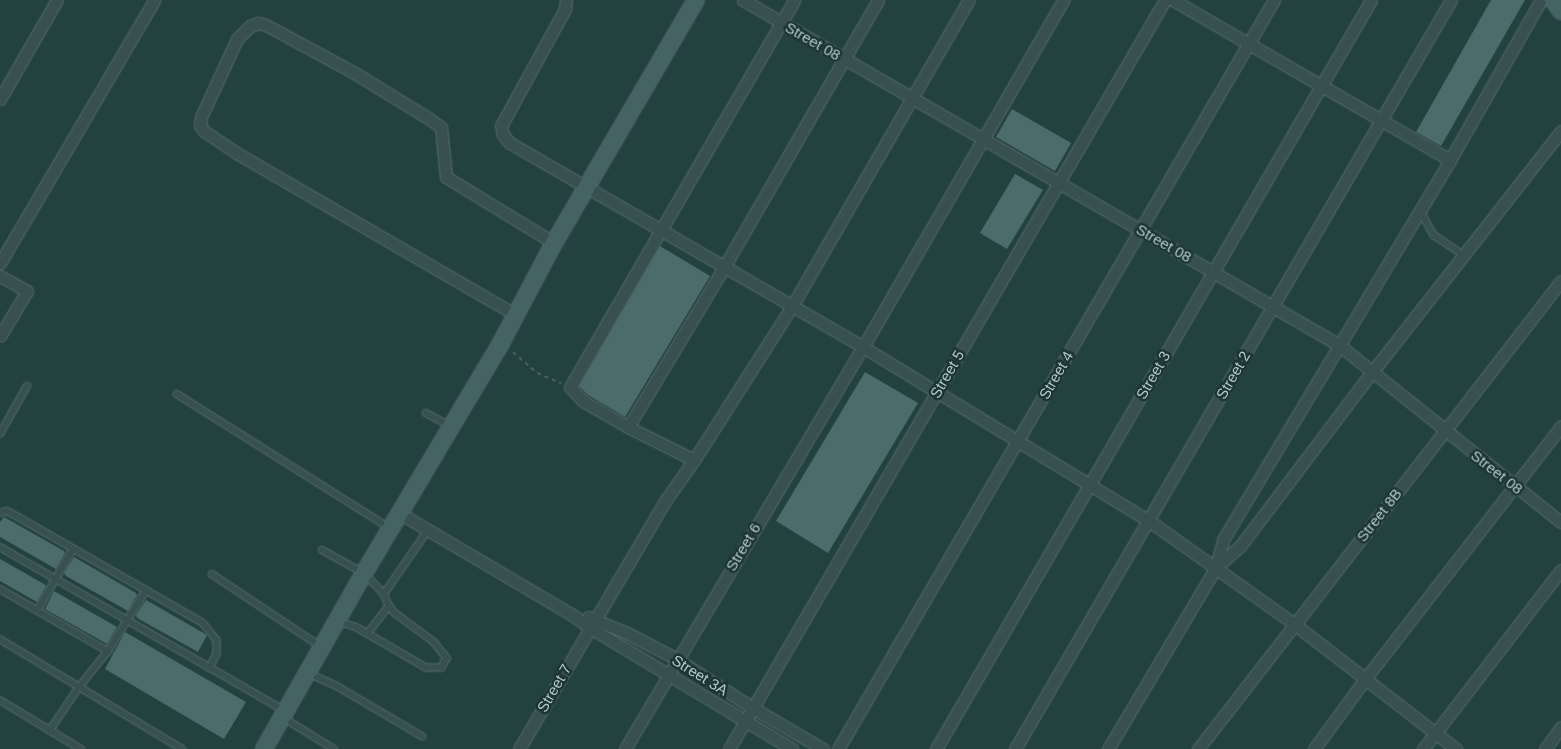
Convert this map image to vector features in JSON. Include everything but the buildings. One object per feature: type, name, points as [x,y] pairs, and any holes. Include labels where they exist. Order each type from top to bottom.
[{"type":"street","points":[[0,99],[57,0]]},
{"type":"street","points":[[0,263],[154,0]]},
{"type":"street","points":[[566,0],[565,9],[501,126],[501,130],[510,143],[586,189],[863,347],[1148,520],[1293,624],[1456,749]]},
{"type":"street","points":[[264,749],[364,573],[401,514],[501,343],[554,243],[696,0]]},
{"type":"street","name":"Street 08","points":[[743,0],[1273,305],[1339,345],[1561,522]]},
{"type":"street","points":[[694,460],[628,427],[583,401],[570,387],[794,0]]},
{"type":"street","points":[[628,427],[724,268],[878,0]]},
{"type":"street","name":"Street 7","points":[[520,749],[665,501],[694,460],[792,306],[969,0]]},
{"type":"street","name":"Street 6","points":[[625,749],[863,347],[1063,0]]},
{"type":"street","name":"Street 5","points":[[729,749],[1165,0]]},
{"type":"street","points":[[1173,0],[1450,160]]},
{"type":"street","name":"Street 4","points":[[838,749],[1274,0]]},
{"type":"street","name":"Street 3","points":[[936,749],[1371,0]]},
{"type":"street","name":"Street 2","points":[[1015,749],[1451,0]]},
{"type":"street","points":[[1108,749],[1216,567],[1224,538],[1450,160],[1542,0]]},
{"type":"street","points":[[1554,0],[1561,11]]},
{"type":"street","points":[[516,315],[235,152],[204,131],[200,125],[201,117],[237,39],[250,26],[258,23],[266,25],[353,72],[428,118],[441,127],[446,177],[554,243]]},
{"type":"street","points":[[1216,567],[1241,546],[1372,372],[1561,131]]},
{"type":"street","points":[[0,276],[27,291],[0,336]]},
{"type":"street","name":"Street 8B","points":[[1198,749],[1293,624],[1561,281]]},
{"type":"street","points":[[1314,749],[1365,679],[1561,426]]},
{"type":"street","name":"Street 3A","points":[[401,514],[571,614],[677,659],[753,708],[823,749]]},
{"type":"street","points":[[1423,749],[1561,570]]},
{"type":"street","name":"Street 3A","points":[[592,623],[668,675],[792,749]]},
{"type":"street","points":[[1545,749],[1561,727]]},
{"type":"lane","points":[[1420,210],[1434,235],[1464,255]]},
{"type":"lane","points":[[0,434],[27,386]]},
{"type":"lane","points":[[177,394],[392,529]]},
{"type":"lane","points":[[426,413],[452,427]]},
{"type":"lane","points":[[0,513],[7,511],[145,592],[203,623],[217,640],[218,646],[210,668]]},
{"type":"lane","points":[[384,594],[428,530]]},
{"type":"lane","points":[[0,547],[210,668],[284,714],[334,749]]},
{"type":"lane","points":[[37,611],[73,549]]},
{"type":"lane","points":[[322,550],[364,573],[384,594],[389,606],[445,653],[447,658],[442,668],[433,670],[426,668],[357,628],[337,622]]},
{"type":"lane","points":[[212,574],[322,647]]},
{"type":"lane","points":[[0,589],[108,652]]},
{"type":"lane","points":[[50,730],[79,687],[108,652],[145,592]]},
{"type":"lane","points":[[367,634],[389,606]]},
{"type":"lane","points":[[0,639],[182,749]]},
{"type":"lane","points":[[307,673],[337,686],[422,736]]},
{"type":"lane","points":[[0,700],[81,749]]},
{"type":"path","points":[[501,343],[537,373],[570,387]]}]
